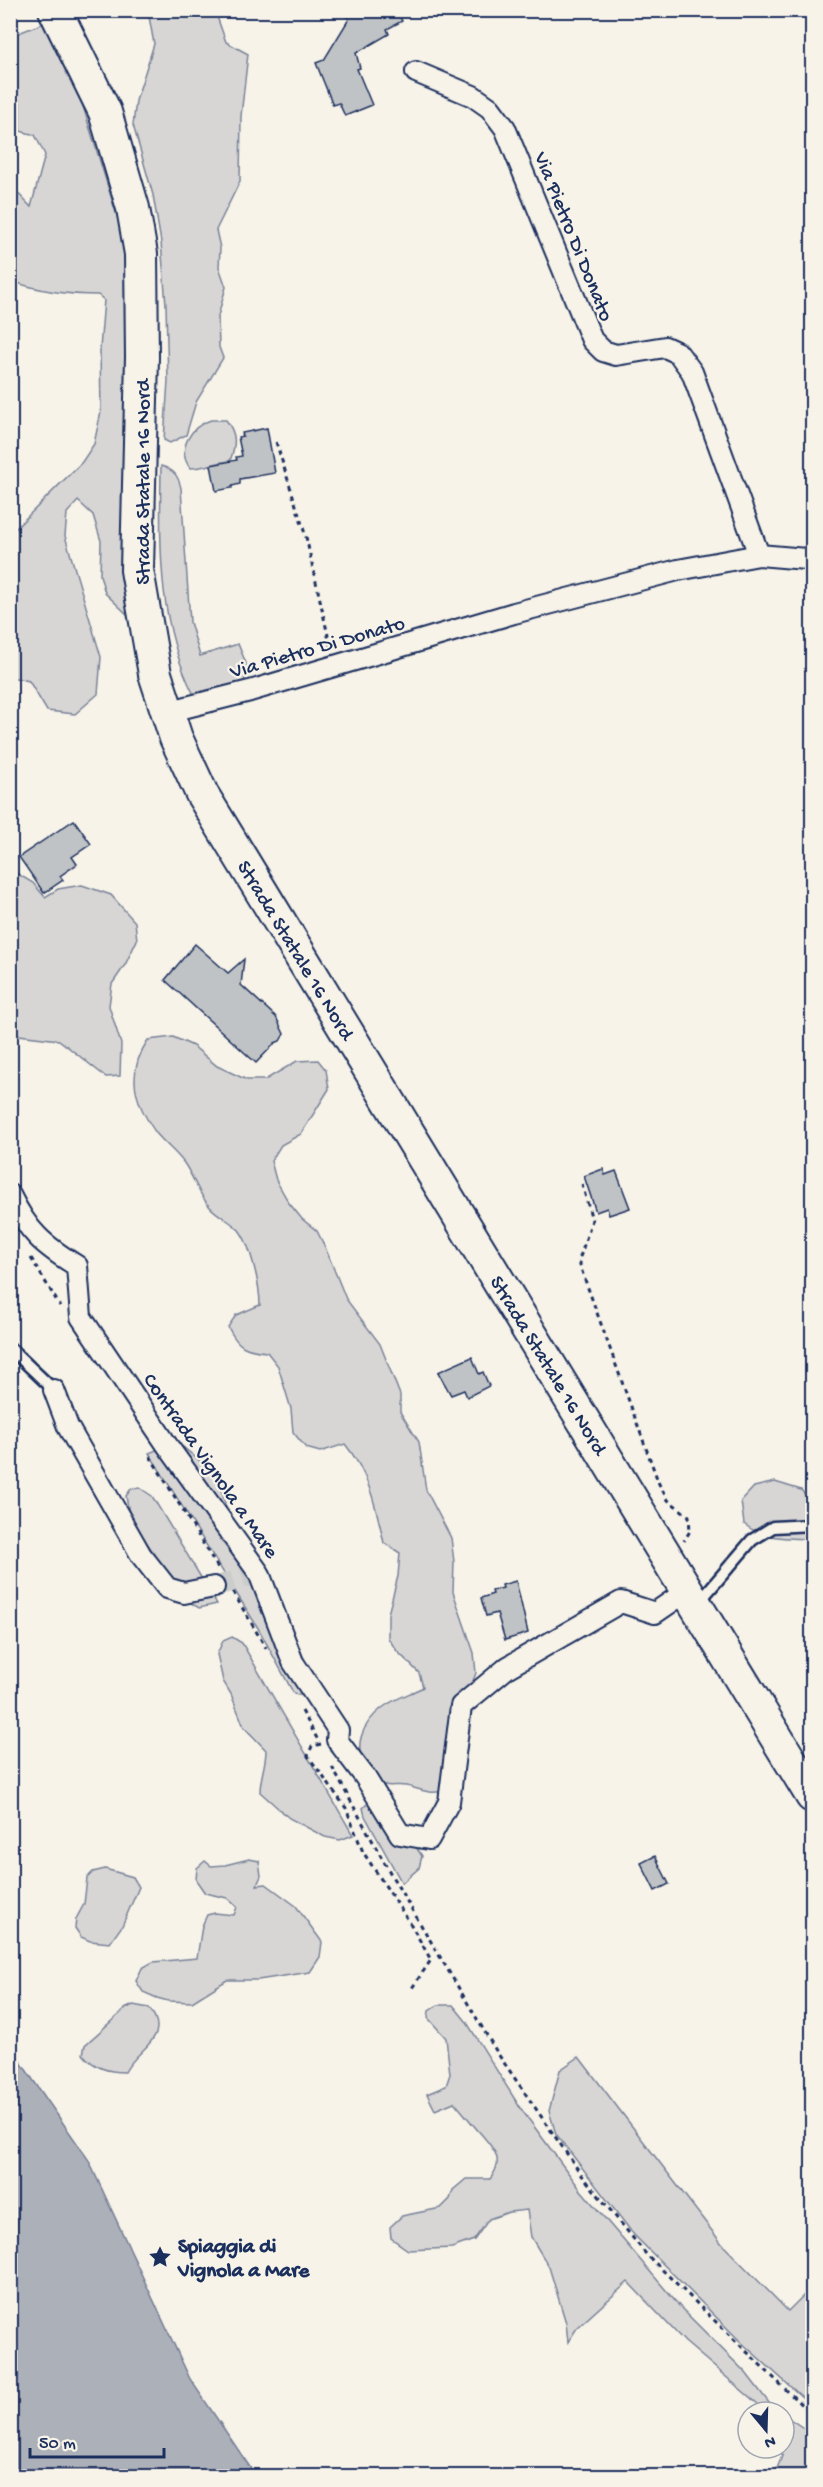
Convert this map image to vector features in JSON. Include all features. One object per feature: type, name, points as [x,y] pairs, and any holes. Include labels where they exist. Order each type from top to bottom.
[{"type":"main road","name":"Strada Statale 16 Nord","points":[[55,10],[105,112],[123,168],[139,242],[142,357],[137,570],[155,674],[176,738],[202,794],[813,1796]]},
{"type":"street","name":"Via Pietro Di Donato","points":[[416,72],[472,96],[490,108],[505,128],[592,340],[603,351],[615,355],[665,347],[678,353],[692,372],[759,555]]},
{"type":"street","name":"Via Pietro Di Donato","points":[[167,712],[250,691],[514,613],[678,570],[759,555],[813,558]]},
{"type":"street","name":"Contrada Vignola a Mare","points":[[10,1195],[22,1220],[46,1247],[77,1266],[81,1317],[167,1445],[259,1573],[293,1662],[338,1730],[337,1740],[365,1777],[400,1834],[429,1839],[449,1802],[461,1706],[508,1668],[621,1602],[655,1613],[692,1598]]},
{"type":"street","points":[[54,1390],[68,1427],[141,1555],[167,1588],[184,1593],[214,1587]]},
{"type":"lane","points":[[10,1348],[54,1390]]},
{"type":"lane","points":[[692,1598],[753,1540],[773,1527],[813,1525]]},
{"type":"path","points":[[276,442],[306,537],[334,666]]},
{"type":"path","points":[[582,1184],[592,1220],[580,1257],[583,1276],[659,1484],[668,1500],[689,1516],[690,1531],[686,1539],[666,1556]]},
{"type":"path","points":[[337,1740],[312,1746],[308,1756],[346,1808],[363,1852],[410,1923],[431,1960],[410,1991]]},
{"type":"shaded area","points":[[148,11],[215,11],[226,42],[248,54],[241,116],[240,181],[216,230],[220,248],[219,267],[226,287],[218,316],[219,347],[223,358],[196,402],[186,435],[170,443],[164,440],[168,381],[166,305],[161,242],[153,195],[133,125],[136,101],[154,44]]},
{"type":"shaded area","points":[[44,23],[78,90],[121,229],[128,279],[130,617],[105,593],[100,575],[101,541],[93,515],[78,501],[67,513],[65,536],[101,657],[98,694],[75,714],[47,711],[29,681],[11,677],[11,533],[82,462],[94,444],[101,411],[100,349],[104,300],[98,295],[54,292],[11,281],[10,185],[31,207],[45,155],[35,135],[20,131],[20,104],[11,80],[11,36]]},
{"type":"shaded area","points":[[211,420],[226,420],[232,430],[234,445],[230,461],[190,468],[185,453],[188,439],[197,427]]},
{"type":"shaded area","points":[[161,466],[175,474],[181,488],[190,622],[200,656],[238,644],[246,663],[244,688],[206,697],[194,695],[182,667],[173,640],[163,583]]},
{"type":"shaded area","points":[[11,870],[33,883],[45,897],[58,889],[82,885],[111,895],[135,922],[137,940],[125,965],[112,984],[109,1006],[121,1044],[120,1076],[106,1077],[59,1040],[11,1034]]},
{"type":"shaded area","points":[[173,1037],[193,1046],[217,1066],[247,1080],[265,1080],[297,1061],[318,1060],[326,1070],[329,1089],[301,1134],[281,1145],[271,1161],[276,1180],[289,1203],[302,1219],[317,1231],[346,1299],[380,1344],[400,1395],[400,1412],[419,1442],[426,1490],[451,1538],[454,1562],[453,1592],[474,1653],[476,1673],[470,1689],[446,1790],[431,1792],[406,1786],[383,1785],[374,1780],[363,1761],[360,1752],[361,1736],[369,1721],[386,1705],[423,1687],[419,1673],[397,1651],[388,1638],[388,1614],[398,1576],[400,1553],[384,1543],[366,1479],[345,1444],[320,1452],[306,1448],[293,1432],[291,1409],[278,1366],[267,1352],[253,1350],[239,1343],[228,1327],[236,1315],[260,1305],[257,1277],[251,1255],[239,1230],[206,1203],[184,1163],[148,1121],[138,1099],[135,1076],[141,1052],[148,1040]]},
{"type":"shaded area","points":[[173,1443],[183,1447],[214,1473],[223,1495],[229,1521],[280,1599],[286,1619],[305,1661],[308,1677],[304,1696],[294,1694],[258,1628],[149,1453]]},
{"type":"shaded area","points":[[775,1482],[801,1490],[812,1502],[812,1539],[768,1536],[744,1524],[741,1501],[754,1487]]},
{"type":"shaded area","points":[[140,1488],[152,1496],[217,1604],[199,1608],[186,1600],[130,1519],[126,1496],[131,1489]]},
{"type":"shaded area","points":[[232,1637],[242,1643],[353,1835],[340,1840],[325,1837],[289,1818],[260,1792],[266,1750],[244,1727],[231,1694],[223,1681],[217,1654],[223,1641]]},
{"type":"shaded area","points":[[373,1802],[412,1841],[422,1856],[419,1868],[402,1883],[365,1816],[363,1808]]},
{"type":"shaded area","points":[[249,1859],[259,1861],[261,1876],[257,1885],[266,1884],[296,1906],[322,1942],[320,1957],[310,1972],[258,1980],[227,1980],[192,2002],[168,2001],[143,1992],[136,1981],[142,1968],[153,1962],[197,1958],[202,1926],[207,1915],[215,1913],[234,1915],[237,1907],[227,1898],[205,1893],[196,1880],[197,1868],[205,1861],[211,1866]]},
{"type":"shaded area","points":[[105,1869],[133,1877],[139,1887],[122,1926],[110,1943],[90,1941],[81,1937],[75,1928],[76,1919],[84,1904],[87,1878],[93,1872]]},
{"type":"shaded area","points":[[133,2005],[149,2008],[157,2027],[155,2035],[125,2072],[107,2070],[92,2063],[83,2054],[85,2045],[125,2009]]},
{"type":"shaded area","points":[[438,2005],[453,2005],[466,2021],[519,2106],[580,2189],[681,2308],[746,2373],[767,2400],[753,2400],[685,2342],[628,2282],[577,2328],[568,2342],[566,2323],[549,2267],[531,2237],[527,2210],[509,2212],[489,2219],[474,2240],[452,2248],[408,2250],[391,2238],[390,2227],[402,2216],[441,2208],[450,2199],[453,2190],[466,2179],[490,2179],[497,2166],[494,2150],[454,2102],[435,2110],[427,2094],[446,2086],[450,2074],[446,2038],[428,2018],[429,2011]]},
{"type":"shaded area","points":[[11,2048],[88,2159],[190,2379],[256,2476],[11,2476]]},
{"type":"shaded area","points":[[579,2057],[722,2244],[788,2311],[812,2287],[812,2406],[742,2343],[634,2235],[556,2134],[549,2111],[560,2070]]},
{"type":"shaded area","points":[[796,2423],[812,2434],[812,2476],[774,2476],[780,2460],[796,2460]]},
{"type":"building","points":[[355,10],[396,10],[402,21],[387,29],[389,34],[356,53],[360,68],[357,69],[372,105],[345,116],[339,103],[333,105],[316,63],[324,60],[349,19],[347,15]]},
{"type":"building","points":[[267,428],[275,473],[240,479],[240,484],[232,488],[216,491],[211,465],[237,460],[236,457],[242,456],[238,437],[243,436],[242,433]]},
{"type":"building","points":[[74,820],[91,844],[72,857],[77,864],[60,876],[63,880],[44,893],[19,857]]},
{"type":"building","points":[[195,944],[228,973],[244,959],[241,985],[276,1017],[284,1034],[280,1041],[275,1043],[256,1063],[165,980]]},
{"type":"building","points":[[603,1169],[605,1175],[616,1171],[630,1208],[609,1215],[607,1208],[596,1212],[584,1176]]},
{"type":"building","points":[[472,1357],[479,1374],[483,1372],[489,1386],[467,1397],[464,1390],[451,1395],[438,1372]]},
{"type":"building","points":[[516,1581],[528,1633],[505,1640],[497,1613],[486,1616],[481,1598],[493,1594],[492,1591],[503,1588],[502,1585]]},
{"type":"building","points":[[655,1856],[669,1884],[655,1891],[641,1863]]},
{"type":"tunnel","points":[[214,1587],[259,1573]]},
{"type":"place","name":"Spiaggia di Vignola a Mare","points":[[160,2257]]}]
